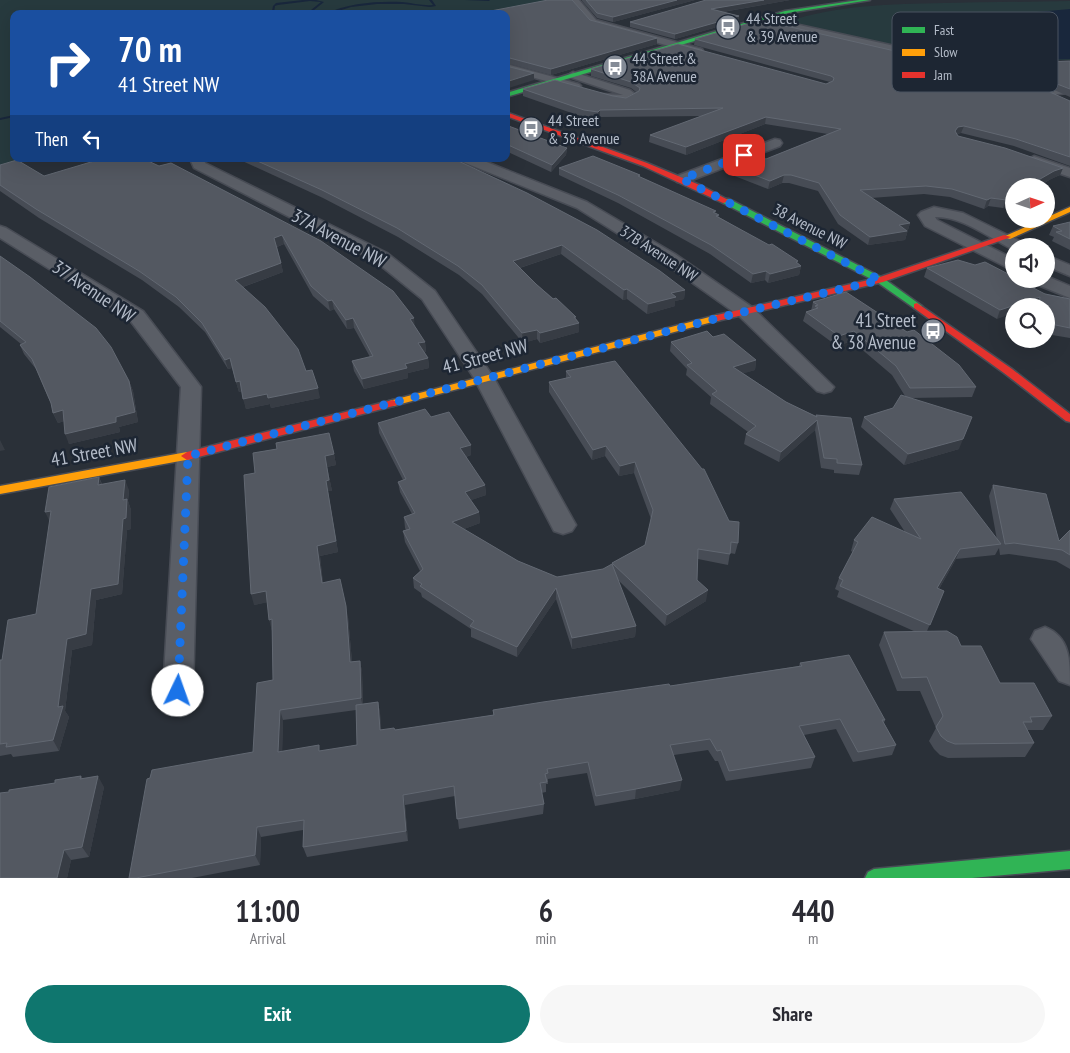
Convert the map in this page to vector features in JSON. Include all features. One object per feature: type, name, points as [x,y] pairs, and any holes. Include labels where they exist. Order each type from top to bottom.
[{"type":"street","points":[[574,0],[593,22]]},
{"type":"street","points":[[510,94],[804,9],[868,0]]},
{"type":"street","points":[[763,20],[892,49]]},
{"type":"street","points":[[581,22],[593,22],[614,27],[705,53]]},
{"type":"street","points":[[614,27],[633,22]]},
{"type":"street","points":[[510,68],[613,98],[625,99],[632,96],[626,92],[573,75]]},
{"type":"street","points":[[1042,92],[1062,100]]},
{"type":"street","name":"38 Avenue NW","points":[[510,115],[574,137],[682,179],[880,280],[1008,371],[1070,419]]},
{"type":"street","points":[[682,179],[775,143]]},
{"type":"street","points":[[1017,154],[1070,173]]},
{"type":"street","name":"37A Avenue NW","points":[[198,162],[199,165],[381,257],[429,294],[484,378],[563,525]]},
{"type":"street","name":"37B Avenue NW","points":[[475,162],[582,205],[669,258],[745,311],[824,387]]},
{"type":"street","name":"41 Street NW","points":[[0,490],[188,456],[745,311],[880,280],[1002,239],[1070,209]]},
{"type":"street","points":[[1005,240],[950,213],[935,212],[926,215],[931,222],[1005,261]]},
{"type":"street","name":"37 Avenue NW","points":[[0,231],[136,315],[190,387],[178,691]]},
{"type":"street","points":[[1055,264],[1070,271]]},
{"type":"street","points":[[1055,287],[1070,294]]},
{"type":"street","points":[[1045,639],[1070,672]]},
{"type":"street","points":[[874,878],[1070,860]]},
{"type":"green space","points":[[0,0],[564,0],[510,12],[510,10],[10,10],[10,162],[14,162],[0,165]]},
{"type":"green space","points":[[1070,1],[1070,60],[1058,60],[1058,12],[892,12],[892,47],[786,22],[825,12],[864,6],[924,3]]},
{"type":"water","points":[[1070,9],[1070,59],[1058,59],[1058,12],[1037,12]]},
{"type":"building","points":[[548,0],[572,0],[590,20],[657,38],[551,69],[510,58],[510,10],[496,10]]},
{"type":"building","points":[[586,0],[677,0],[613,17],[597,13]]},
{"type":"building","points":[[706,0],[764,0],[711,9],[739,16],[675,34],[630,22]]},
{"type":"building","points":[[760,20],[892,50],[892,92],[1050,92],[1070,101],[1070,157],[1016,139],[964,126],[958,127],[955,131],[958,136],[1005,148],[1063,168],[1042,178],[1005,178],[1005,200],[991,198],[987,200],[952,189],[926,186],[860,190],[910,223],[899,225],[907,231],[870,237],[840,215],[819,183],[791,175],[784,175],[770,181],[734,167],[760,157],[766,159],[841,129],[766,117],[686,147],[650,135],[723,108],[600,110],[598,112],[584,110],[523,89],[555,80],[626,98],[639,91],[640,88],[631,82],[591,69],[678,44],[826,84],[833,81],[834,78],[695,39]]},
{"type":"building","points":[[1058,61],[1070,61],[1070,89],[1058,84]]},
{"type":"building","points":[[510,67],[534,73],[510,81]]},
{"type":"building","points":[[510,127],[567,148],[552,165],[510,146]]},
{"type":"building","points":[[593,156],[640,175],[638,176],[716,211],[713,212],[719,215],[716,216],[769,245],[772,244],[798,261],[796,262],[801,266],[770,274],[766,271],[753,274],[711,245],[618,195],[559,168]]},
{"type":"building","points":[[20,162],[44,176],[91,162],[150,162],[159,166],[171,163],[321,241],[393,291],[414,318],[410,319],[425,342],[418,343],[428,358],[405,364],[407,368],[362,379],[352,361],[373,356],[353,318],[346,320],[332,300],[328,301],[311,286],[282,235],[274,238],[281,263],[235,280],[265,307],[298,349],[306,371],[312,370],[318,388],[268,398],[267,394],[243,399],[240,381],[236,382],[230,358],[225,360],[202,323],[176,297],[139,271],[0,185],[0,165]]},
{"type":"building","points":[[260,162],[460,162],[527,193],[597,230],[660,271],[685,290],[671,293],[676,297],[648,304],[627,289],[624,290],[562,245],[513,261],[553,299],[556,298],[576,317],[574,317],[579,323],[540,333],[537,330],[522,333],[482,285],[458,266],[397,228],[322,190]]},
{"type":"building","points":[[1070,222],[1070,239],[1056,232],[1062,231],[1055,226]]},
{"type":"building","points":[[0,256],[96,328],[111,347],[129,381],[135,412],[116,417],[116,422],[65,434],[63,410],[53,413],[51,403],[32,359],[20,345],[26,342],[0,321]]},
{"type":"building","points":[[958,260],[975,265],[985,262],[1005,272],[1005,288],[1033,288],[1045,294],[1070,299],[1070,328],[1055,325],[1055,298],[1005,298],[1005,308],[1000,310],[927,268]]},
{"type":"building","points":[[846,292],[907,332],[914,330],[959,365],[976,387],[910,388],[896,366],[854,331],[839,336],[806,312],[818,308],[815,306],[818,305],[813,302]]},
{"type":"building","points":[[707,331],[713,337],[724,334],[756,360],[733,367],[786,402],[817,417],[816,415],[851,418],[862,465],[837,463],[837,459],[824,458],[817,420],[781,452],[746,434],[756,426],[712,394],[717,391],[687,365],[692,363],[671,342]]},
{"type":"building","points":[[615,361],[702,469],[704,469],[729,521],[739,522],[738,543],[731,542],[730,554],[698,549],[697,580],[708,590],[667,615],[612,563],[645,545],[653,510],[635,462],[620,466],[606,446],[593,450],[549,382],[571,377],[566,371]]},
{"type":"building","points":[[901,395],[972,417],[963,439],[908,454],[864,417],[893,408]]},
{"type":"building","points":[[425,409],[431,417],[449,412],[471,445],[460,448],[485,485],[465,492],[479,512],[452,522],[518,561],[557,577],[603,569],[612,564],[636,626],[572,638],[556,588],[517,647],[470,626],[474,621],[420,586],[422,584],[413,578],[423,569],[403,531],[410,529],[404,517],[415,513],[398,482],[406,479],[378,423]]},
{"type":"building","points":[[329,433],[334,454],[325,456],[329,480],[326,481],[336,541],[317,546],[322,583],[340,579],[346,606],[350,662],[360,661],[361,698],[280,710],[278,752],[319,745],[319,751],[357,745],[356,705],[378,702],[380,730],[394,728],[395,730],[494,715],[493,710],[802,666],[800,663],[849,655],[885,720],[882,720],[896,745],[858,752],[840,719],[799,726],[815,757],[729,771],[721,750],[717,751],[710,739],[670,745],[682,780],[596,796],[588,762],[547,769],[548,773],[545,774],[547,782],[540,783],[544,804],[457,819],[454,786],[403,795],[406,831],[303,847],[304,820],[257,827],[255,855],[129,878],[147,779],[150,778],[152,770],[253,752],[257,683],[273,680],[272,619],[269,620],[266,591],[251,594],[244,475],[255,473],[253,453],[277,449],[276,443]]},
{"type":"building","points":[[99,477],[98,485],[125,480],[123,500],[127,499],[126,518],[123,519],[118,584],[91,589],[86,634],[67,639],[58,707],[63,706],[53,740],[6,747],[7,743],[0,744],[0,660],[2,660],[8,620],[36,614],[51,511],[45,512],[49,487]]},
{"type":"building","points":[[993,485],[1046,494],[1059,541],[1070,530],[1070,555],[1062,550],[1014,543],[1005,544]]},
{"type":"building","points":[[961,492],[1001,544],[960,549],[937,588],[944,591],[930,625],[840,586],[843,580],[839,578],[858,542],[854,540],[872,517],[921,539],[894,499]]},
{"type":"building","points":[[947,631],[957,637],[961,646],[981,646],[1000,683],[1034,683],[1052,716],[1030,717],[1032,722],[1023,722],[1034,743],[955,744],[941,736],[936,727],[943,716],[927,677],[902,678],[884,632]]},
{"type":"building","points":[[81,776],[80,779],[98,776],[82,847],[64,850],[57,878],[0,878],[0,793],[55,783],[55,780]]},
{"type":"waterway","points":[[273,10],[274,6],[277,4],[310,0],[323,2],[312,10]]},
{"type":"waterway","points":[[336,10],[377,3],[435,5],[430,0]]},
{"type":"waterway","points":[[466,0],[489,0]]},
{"type":"waterway","points":[[0,119],[10,117]]},
{"type":"traffic: fast","points":[[510,94],[787,12],[868,0]]},
{"type":"traffic: fast","points":[[726,201],[880,280],[917,306]]},
{"type":"traffic: fast","points":[[874,878],[1070,860]]},
{"type":"traffic: slow","points":[[1007,237],[1070,209]]},
{"type":"traffic: slow","points":[[393,403],[717,318]]},
{"type":"traffic: slow","points":[[0,490],[187,456]]},
{"type":"traffic: jam","points":[[510,115],[618,153],[726,201]]},
{"type":"traffic: jam","points":[[717,318],[880,280],[1007,237]]},
{"type":"traffic: jam","points":[[917,306],[1008,371],[1070,419]]},
{"type":"traffic: jam","points":[[187,456],[393,403]]},
{"type":"place","name":"44 Street & 39 Avenue","points":[[728,27]]},
{"type":"place","name":"44 Street & 38A Avenue","points":[[615,67]]},
{"type":"place","name":"44 Street & 38 Avenue","points":[[531,129]]},
{"type":"place","name":"41 Street & 38 Avenue","points":[[933,331]]},
{"type":"route","points":[[178,691],[188,456],[726,316],[880,280],[682,179],[744,155]]}]
